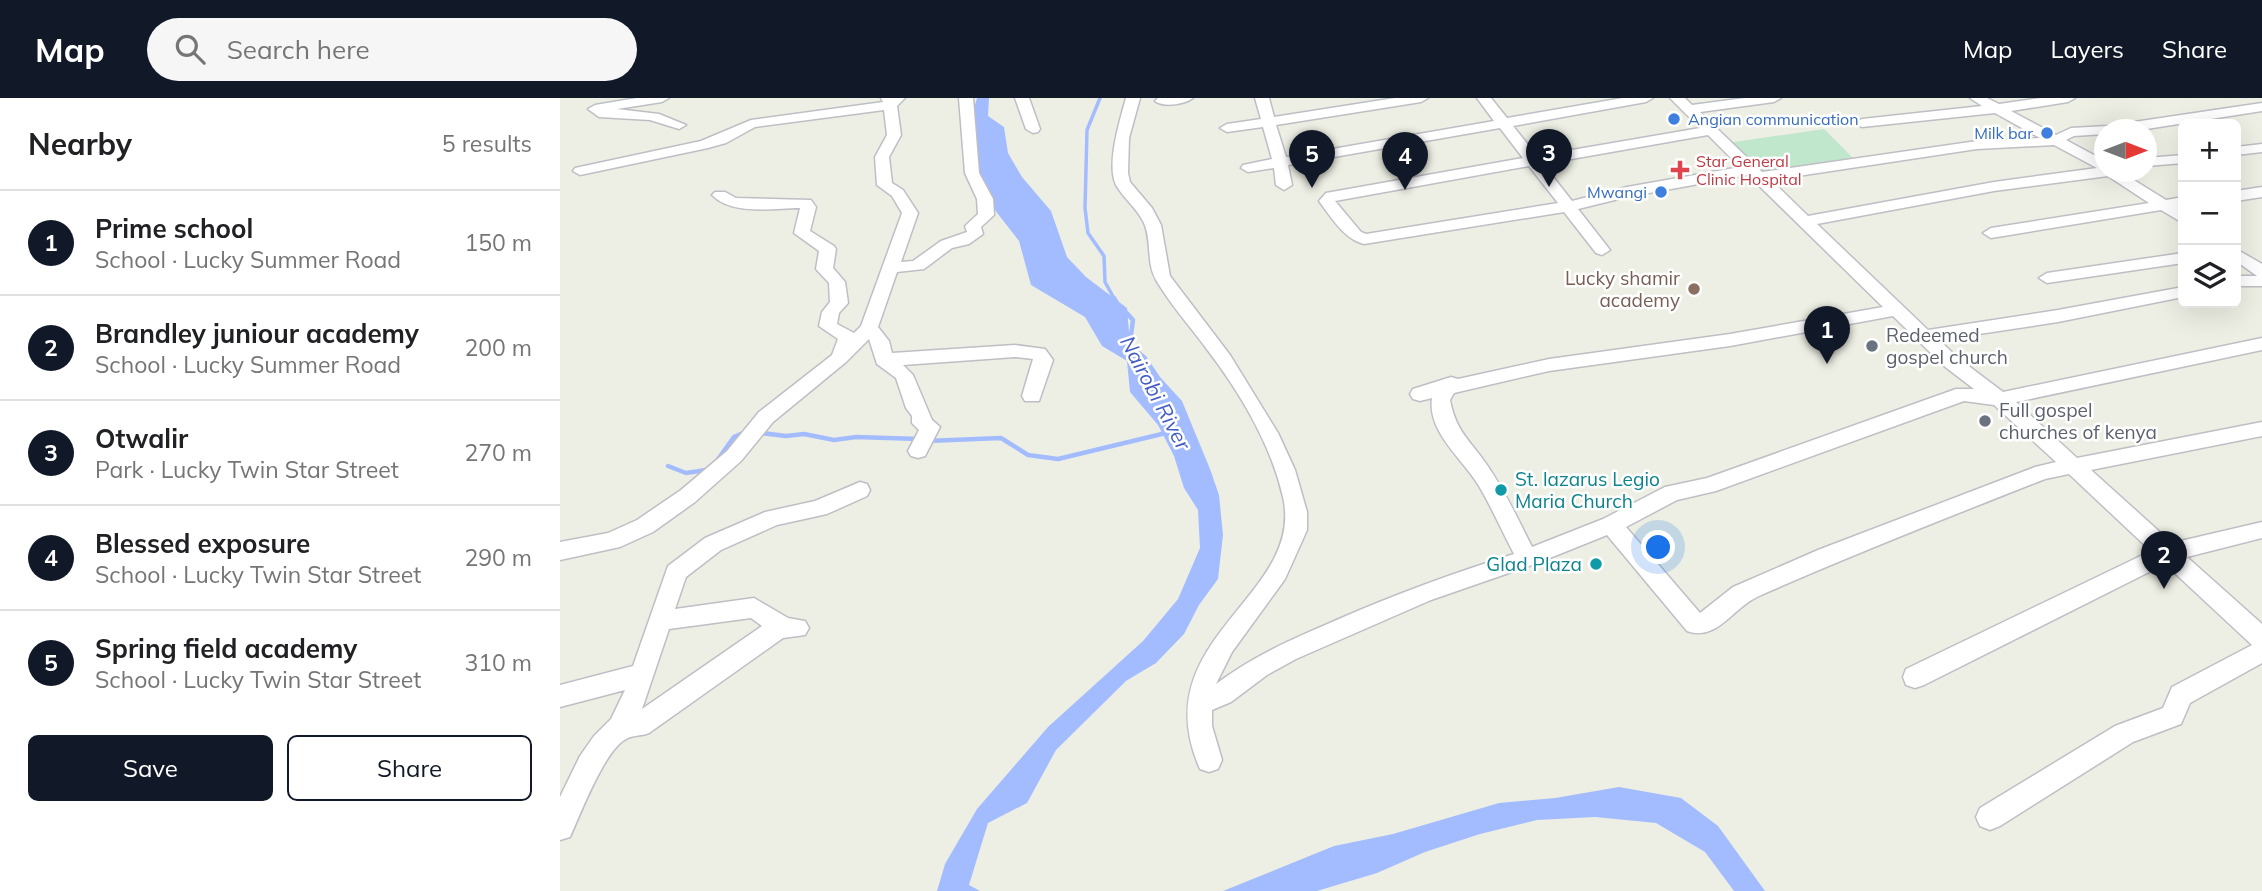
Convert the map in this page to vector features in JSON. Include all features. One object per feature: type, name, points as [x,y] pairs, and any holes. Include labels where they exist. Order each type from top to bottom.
[{"type":"street","points":[[662,98],[595,109],[599,114],[640,114],[664,118],[679,125]]},
{"type":"street","points":[[892,268],[918,265],[947,244],[967,239],[975,234],[973,226],[986,215],[985,199],[972,173],[966,98]]},
{"type":"street","points":[[1022,98],[1033,130]]},
{"type":"street","points":[[1133,98],[1119,162],[1119,181],[1153,226],[1158,268],[1177,298],[1223,358],[1272,442],[1291,488],[1297,524],[1282,567],[1224,641],[1203,675],[1200,704],[1202,745],[1209,760]]},
{"type":"street","points":[[1162,101],[1186,98]]},
{"type":"street","points":[[1262,98],[1284,185]]},
{"type":"street","points":[[1227,128],[1268,124],[1421,98]]},
{"type":"street","points":[[1484,98],[1602,250]]},
{"type":"street","points":[[1570,98],[1582,110]]},
{"type":"street","points":[[1248,168],[1646,98]]},
{"type":"street","points":[[1676,98],[1951,362],[2000,399],[2262,639]]},
{"type":"street","points":[[1688,110],[1773,98]]},
{"type":"street","points":[[1977,98],[2094,162]]},
{"type":"street","points":[[1862,123],[1995,109],[2068,98]]},
{"type":"street","points":[[560,551],[612,541],[645,526],[688,496],[734,456],[766,417],[840,358],[869,328],[910,213],[898,193],[885,185],[883,157],[894,135],[892,100],[853,112],[782,118],[751,124],[721,140],[703,145],[580,171]]},
{"type":"street","points":[[2157,123],[2262,107]]},
{"type":"street","points":[[1709,131],[1332,196],[1327,201],[1355,235],[1364,239],[1570,206],[1628,192],[1754,173],[1908,158],[1978,145],[2055,141],[2071,132],[2094,131]]},
{"type":"street","points":[[2241,150],[2262,148]]},
{"type":"street","points":[[2157,161],[2178,159]]},
{"type":"street","points":[[1804,220],[1925,200],[1975,187],[2094,172]]},
{"type":"street","points":[[2127,182],[2178,215]]},
{"type":"street","points":[[2241,194],[2262,192]]},
{"type":"street","points":[[720,195],[733,203],[806,203],[808,207],[802,233],[828,249],[824,269],[837,282],[839,303],[831,312],[828,326],[848,337],[840,358]]},
{"type":"street","points":[[1991,233],[2178,203]]},
{"type":"street","points":[[2047,278],[2178,259]]},
{"type":"street","points":[[2241,281],[2262,281]]},
{"type":"street","points":[[1925,336],[2058,316],[2178,293]]},
{"type":"street","points":[[1527,558],[1479,468],[1459,447],[1443,423],[1440,400],[1445,392],[1451,383],[1420,394],[1446,388],[1459,385],[1484,379],[1549,365],[1730,340],[1896,310]]},
{"type":"street","points":[[869,328],[880,341],[884,360],[904,375],[916,408],[922,414],[922,423],[930,427],[923,443]]},
{"type":"street","points":[[1200,704],[1222,694],[1258,667],[1287,652],[1423,593],[1527,558],[1611,525],[1672,493],[1709,485],[1962,394],[2000,399],[2262,344]]},
{"type":"street","points":[[884,360],[1015,351],[1039,353],[1044,360],[1032,396]]},
{"type":"street","points":[[1611,525],[1695,624],[1702,625],[1741,594],[1826,556],[2042,472],[2262,429]]},
{"type":"street","points":[[560,827],[589,765],[603,744],[620,727],[634,700],[676,572],[713,544],[773,518],[819,508],[860,490]]},
{"type":"street","points":[[1915,677],[2166,553],[2262,530]]},
{"type":"street","points":[[620,727],[640,724],[789,627],[784,628],[754,608],[659,621]]},
{"type":"street","points":[[1990,817],[2124,734],[2172,716],[2181,695],[2262,651]]},
{"type":"street","points":[[560,696],[640,675]]},
{"type":"green space","points":[[1824,129],[1857,162],[1761,176],[1727,143]]},
{"type":"water","name":"Nairobi River","points":[[977,98],[989,98],[988,116],[1004,127],[1008,153],[1022,177],[1051,211],[1067,257],[1086,277],[1127,308],[1130,343],[1146,356],[1160,377],[1182,401],[1219,495],[1223,535],[1218,579],[1199,605],[1184,634],[1156,663],[1126,681],[1056,750],[1027,803],[988,823],[969,885],[980,891],[937,891],[945,864],[977,809],[1048,727],[1143,641],[1178,599],[1200,548],[1198,510],[1184,488],[1174,456],[1158,425],[1130,392],[1127,361],[1102,346],[1085,317],[1031,285],[1019,241],[991,205],[975,159],[972,115]]},
{"type":"water","points":[[1619,787],[1681,798],[1718,826],[1765,891],[1734,891],[1705,852],[1656,823],[1595,817],[1537,820],[1480,834],[1425,852],[1377,873],[1317,891],[1223,891],[1334,846],[1393,834],[1499,803],[1555,798]]},
{"type":"waterway","points":[[1100,98],[1087,130],[1085,208],[1088,233],[1104,256],[1105,282],[1115,300]]},
{"type":"waterway","points":[[1114,298],[1117,303]]},
{"type":"waterway","name":"Nairobi River","points":[[1123,309],[1133,320],[1130,343],[1133,348]]},
{"type":"waterway","points":[[716,462],[734,437],[745,432]]},
{"type":"waterway","points":[[761,433],[786,436],[804,434],[834,440],[856,437],[919,439]]},
{"type":"waterway","name":"Nairobi River","points":[[927,441],[1001,438],[1028,455],[1058,459],[1166,433]]},
{"type":"waterway","points":[[668,466],[686,473],[706,470]]},
{"type":"place","name":"Angian communication","points":[[1674,119]]},
{"type":"place","name":"Milk bar","points":[[2047,133]]},
{"type":"place","name":"Star General Clinic Hospital","points":[[1680,170]]},
{"type":"place","name":"Otwalir","points":[[1549,187]]},
{"type":"place","name":"Spring field academy","points":[[1312,188]]},
{"type":"place","name":"Blessed exposure","points":[[1405,190]]},
{"type":"place","name":"Mwangi","points":[[1661,192]]},
{"type":"place","name":"Lucky shamir academy","points":[[1694,289]]},
{"type":"place","name":"Redeemed gospel church","points":[[1872,346]]},
{"type":"place","name":"Prime school","points":[[1827,364]]},
{"type":"place","name":"Full gospel churches of kenya","points":[[1985,421]]},
{"type":"place","name":"St. lazarus Legio Maria Church","points":[[1501,490]]},
{"type":"place","name":"Glad Plaza","points":[[1596,564]]},
{"type":"place","name":"Brandley juniour academy","points":[[2164,589]]}]
